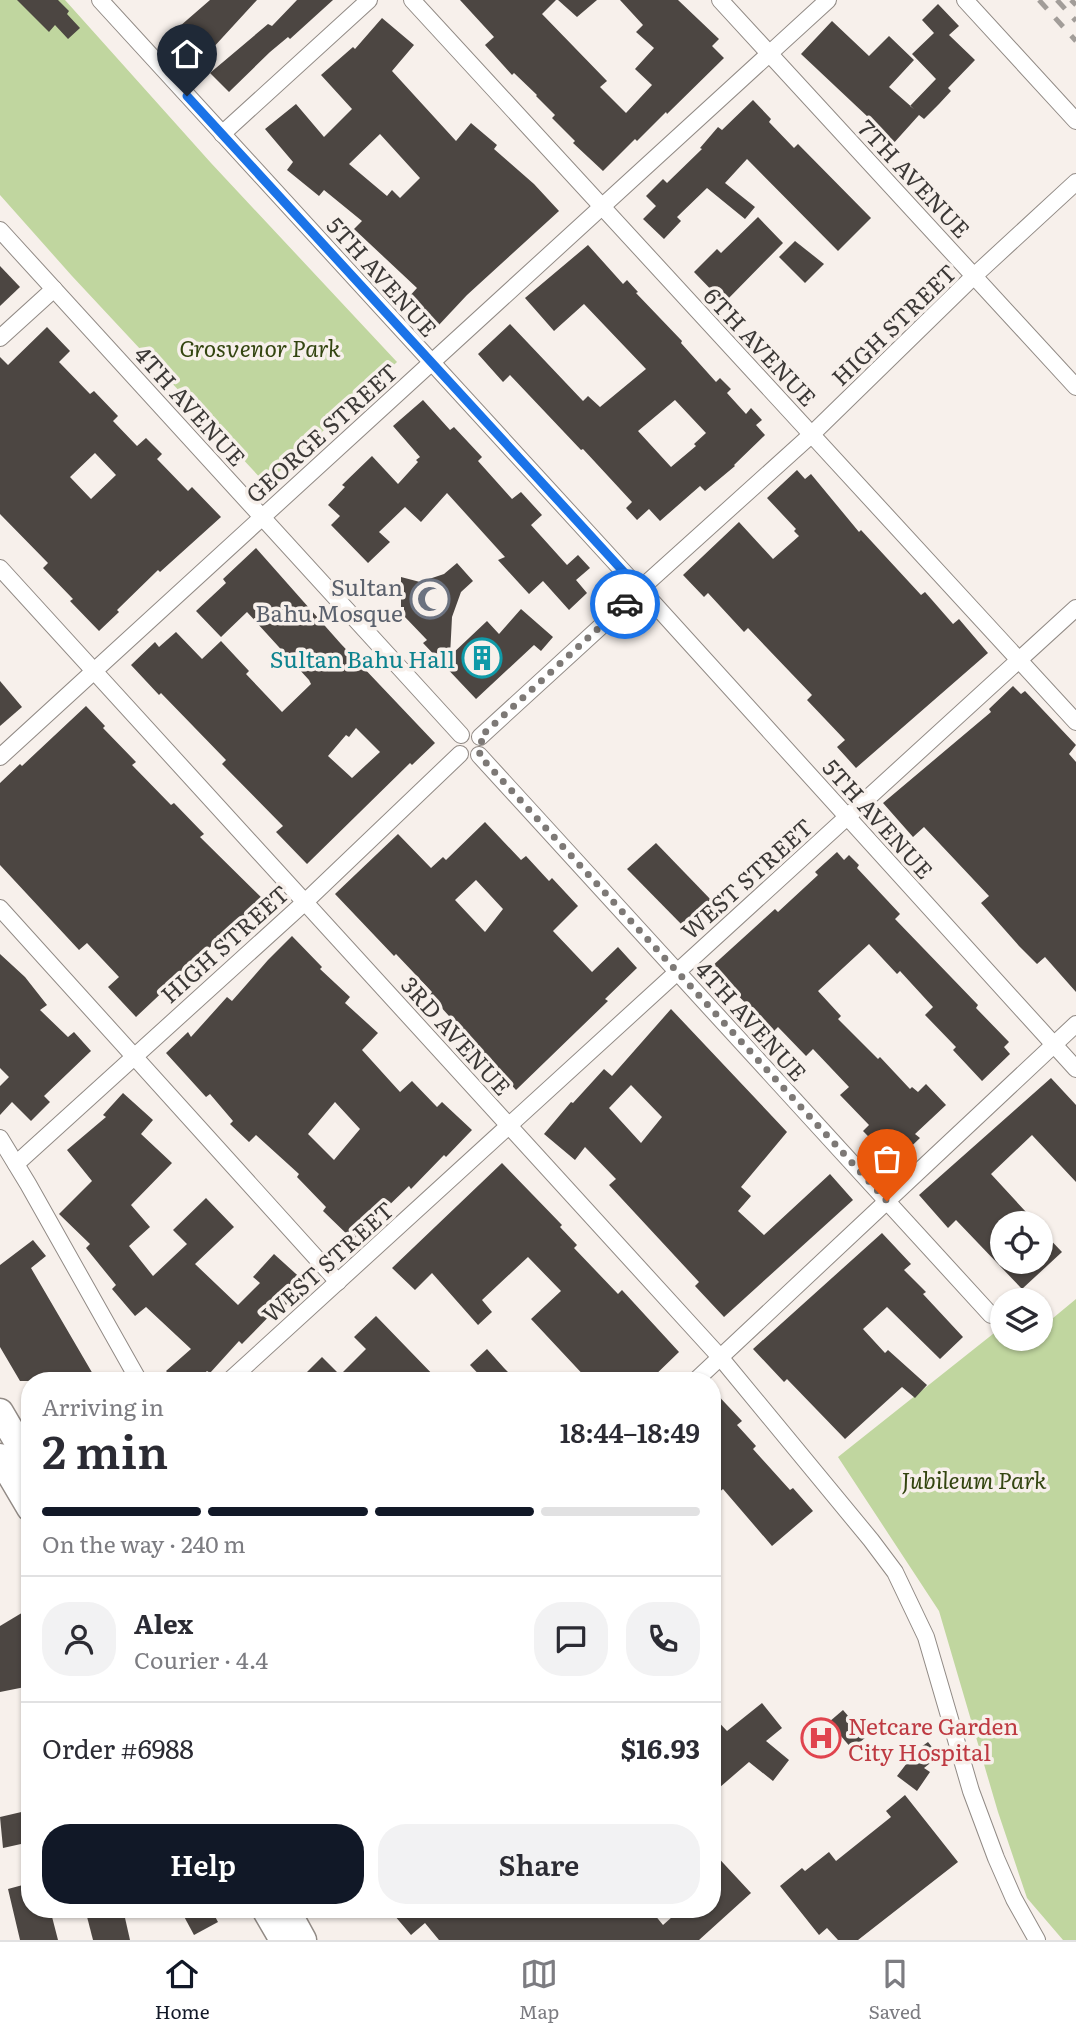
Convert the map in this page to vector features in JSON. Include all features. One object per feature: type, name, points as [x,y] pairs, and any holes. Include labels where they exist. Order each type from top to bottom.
[{"type":"main road","points":[[0,1412],[21,1448]]},
{"type":"main road","points":[[0,1457],[21,1493]]},
{"type":"main road","points":[[270,1918],[283,1940]]},
{"type":"main road","points":[[291,1918],[303,1940]]},
{"type":"street","name":"5TH AVENUE","points":[[100,0],[1076,1069]]},
{"type":"street","points":[[222,134],[369,0]]},
{"type":"street","name":"6TH AVENUE","points":[[412,0],[1076,722]]},
{"type":"street","name":"7TH AVENUE","points":[[720,0],[1076,387]]},
{"type":"street","name":"GEORGE STREET","points":[[0,757],[828,0]]},
{"type":"street","points":[[965,0],[1076,121]]},
{"type":"street","name":"HIGH STREET","points":[[480,737],[811,435],[974,276],[1076,182]]},
{"type":"street","name":"4TH AVENUE","points":[[0,230],[461,735]]},
{"type":"street","points":[[0,338],[54,289]]},
{"type":"street","name":"3RD AVENUE","points":[[0,568],[720,1357],[871,1540],[895,1572],[926,1637],[971,1791],[1010,1889],[1037,1940]]},
{"type":"street","name":"WEST STREET","points":[[239,1372],[1076,608]]},
{"type":"street","points":[[471,732],[480,737],[483,746],[479,755],[470,758],[460,754],[457,744],[461,735],[471,732]]},
{"type":"street","name":"HIGH STREET","points":[[16,1164],[305,902],[460,754]]},
{"type":"street","name":"4TH AVENUE","points":[[479,755],[990,1314]]},
{"type":"street","points":[[0,908],[338,1282]]},
{"type":"street","points":[[704,1372],[1076,1024]]},
{"type":"street","points":[[0,1138],[134,1372]]},
{"type":"green space","name":"Grosvenor Park","points":[[0,0],[65,0],[211,163],[397,362],[266,484],[0,195]]},
{"type":"green space","name":"Jubileum Park","points":[[1076,1299],[1076,1940],[1063,1940],[1027,1898],[998,1812],[939,1611],[838,1457],[990,1336],[990,1351],[1053,1351],[1053,1318]]},
{"type":"building","points":[[17,0],[58,0],[80,28],[68,39],[55,25],[49,32]]},
{"type":"building","points":[[210,0],[257,0],[200,62],[196,61],[172,33]]},
{"type":"building","points":[[297,0],[333,0],[290,39],[288,37],[270,52],[229,92],[210,73],[268,24],[272,26]]},
{"type":"building","points":[[460,0],[556,0],[542,14],[607,81],[600,87],[626,113],[652,85],[635,69],[654,48],[636,32],[643,25],[620,0],[678,0],[719,39],[712,46],[724,58],[603,171],[573,143],[575,141],[552,118],[555,115],[537,95],[514,73],[512,75],[485,45],[494,37]]},
{"type":"building","points":[[558,0],[597,0],[577,17]]},
{"type":"building","points":[[938,4],[959,26],[949,35],[975,60],[948,88],[951,91],[939,104],[924,119],[919,115],[892,145],[866,121],[869,118],[801,54],[832,21],[869,56],[889,36],[914,60],[889,87],[910,106],[936,79],[912,54],[934,33],[922,20]]},
{"type":"building","points":[[382,18],[414,45],[392,71],[456,141],[471,123],[497,145],[494,149],[534,184],[559,211],[467,295],[437,327],[407,299],[417,288],[354,229],[362,221],[324,190],[319,196],[287,170],[293,162],[265,129],[296,104],[324,137],[352,109],[321,75],[353,47],[355,49]],"holes":[[[380,134],[420,178],[400,198],[392,190],[387,196],[349,164]]]},
{"type":"building","points":[[753,100],[771,119],[769,122],[794,148],[798,144],[871,218],[838,251],[747,159],[725,183],[755,207],[745,219],[707,188],[677,217],[681,221],[664,239],[643,219],[656,206],[646,196],[663,179],[667,183],[702,149],[700,148],[718,127],[722,130]]},
{"type":"building","points":[[758,217],[783,243],[724,303],[694,272],[717,249],[721,253]]},
{"type":"building","points":[[795,241],[824,264],[805,283],[779,257]]},
{"type":"building","points":[[588,245],[623,284],[627,280],[716,382],[720,378],[731,389],[727,393],[746,414],[751,408],[762,420],[756,425],[765,435],[735,466],[705,491],[700,486],[660,521],[649,509],[637,520],[626,508],[632,502],[583,449],[581,450],[510,375],[503,382],[478,354],[510,324],[583,401],[588,396],[600,407],[646,369],[584,304],[554,331],[525,298]],"holes":[[[675,400],[706,433],[694,444],[696,446],[671,467],[638,431]]]},
{"type":"building","points":[[0,266],[20,287],[0,306]]},
{"type":"building","points":[[47,327],[70,351],[59,362],[90,394],[94,391],[118,416],[113,421],[137,446],[146,438],[162,454],[157,459],[188,491],[192,487],[221,517],[160,572],[158,570],[99,631],[43,568],[48,563],[0,514],[0,357],[8,365]],"holes":[[[95,453],[116,475],[91,499],[70,477]]]},
{"type":"building","points":[[423,400],[450,430],[454,427],[482,457],[478,461],[512,499],[521,492],[542,515],[531,525],[567,565],[578,555],[590,568],[576,580],[587,593],[569,610],[543,581],[529,594],[498,560],[505,557],[447,493],[421,522],[405,507],[379,532],[390,542],[368,563],[331,525],[340,516],[328,505],[345,487],[342,485],[372,456],[398,484],[418,462],[416,460],[420,457],[393,426]]},
{"type":"building","points":[[797,470],[805,479],[811,474],[859,532],[861,530],[921,595],[925,592],[953,624],[959,619],[988,653],[856,768],[837,747],[845,740],[807,700],[812,695],[748,628],[744,632],[708,593],[704,597],[683,575],[739,522],[773,559],[799,536],[794,531],[796,529],[767,498]]},
{"type":"building","points":[[256,548],[341,644],[435,743],[412,765],[410,763],[307,864],[276,832],[283,826],[222,764],[226,760],[131,665],[155,642],[159,647],[176,632],[202,659],[221,641],[249,671],[246,674],[282,712],[311,684],[247,612],[221,637],[196,611],[226,583],[223,579]],"holes":[[[356,728],[380,752],[352,778],[328,756],[346,735],[349,737]]]},
{"type":"building","points":[[457,563],[473,581],[461,592],[452,617],[450,656],[487,621],[499,634],[521,609],[553,637],[541,651],[534,645],[476,699],[423,643],[427,640],[404,616],[404,607],[401,607],[401,577],[420,582],[444,574]]},
{"type":"building","points":[[0,681],[22,707],[0,726]]},
{"type":"building","points":[[1013,686],[1021,694],[1025,691],[1076,745],[1069,754],[1076,762],[1076,992],[1045,957],[1037,964],[1019,946],[981,903],[989,896],[924,827],[913,837],[883,803],[991,712],[989,709]]},
{"type":"building","points":[[86,706],[136,762],[132,765],[171,805],[174,803],[204,834],[200,837],[265,901],[243,922],[240,919],[136,1017],[108,987],[119,977],[87,943],[79,950],[0,865],[0,783]]},
{"type":"building","points":[[485,822],[521,860],[526,856],[549,881],[552,878],[578,906],[553,931],[592,972],[618,947],[637,968],[605,999],[608,1001],[516,1090],[430,995],[432,992],[335,894],[398,834],[431,868],[443,857],[446,860]],"holes":[[[476,880],[503,909],[485,932],[455,900]]]},
{"type":"building","points":[[656,843],[714,903],[685,928],[627,869]]},
{"type":"building","points":[[837,852],[844,860],[849,855],[859,865],[857,868],[900,914],[895,919],[978,1005],[976,1008],[1009,1042],[1004,1047],[1010,1054],[982,1081],[953,1050],[956,1047],[925,1015],[933,1007],[900,971],[897,974],[869,944],[818,991],[841,1016],[838,1019],[910,1089],[912,1087],[918,1092],[926,1084],[946,1105],[915,1134],[920,1138],[894,1163],[863,1131],[869,1125],[840,1095],[849,1087],[813,1049],[806,1056],[778,1027],[774,1031],[710,968],[775,909],[778,912],[818,875],[815,872]]},
{"type":"building","points":[[292,936],[322,967],[320,969],[350,997],[345,1003],[378,1033],[362,1050],[400,1092],[412,1081],[437,1107],[442,1102],[472,1130],[446,1157],[444,1155],[411,1189],[409,1186],[353,1240],[323,1211],[326,1207],[297,1177],[299,1174],[256,1135],[249,1142],[230,1124],[233,1121],[210,1094],[206,1097],[166,1053],[188,1032],[191,1037],[227,997],[232,1001]],"holes":[[[335,1102],[360,1129],[334,1160],[308,1134]]]},
{"type":"building","points":[[0,954],[25,977],[47,1005],[40,1010],[68,1037],[74,1032],[91,1051],[44,1096],[50,1102],[31,1121],[12,1102],[0,1115],[0,1086],[9,1077],[0,1068]]},
{"type":"building","points":[[671,1009],[787,1132],[741,1187],[751,1196],[738,1211],[764,1235],[830,1174],[853,1200],[724,1317],[695,1286],[699,1282],[609,1185],[616,1179],[585,1147],[575,1160],[544,1134],[604,1069],[612,1076]],"holes":[[[631,1085],[662,1117],[641,1143],[609,1108]]]},
{"type":"building","points":[[1051,1078],[1076,1105],[1076,1182],[1032,1135],[991,1174],[1025,1211],[990,1211],[990,1256],[956,1220],[948,1228],[919,1195]]},
{"type":"building","points":[[123,1093],[153,1120],[141,1134],[172,1163],[131,1205],[150,1227],[129,1246],[153,1276],[187,1244],[173,1230],[206,1198],[234,1227],[195,1264],[238,1305],[260,1283],[253,1277],[274,1254],[306,1283],[285,1306],[282,1303],[242,1344],[239,1341],[211,1372],[167,1372],[191,1349],[146,1307],[135,1316],[112,1289],[116,1285],[86,1248],[90,1244],[59,1214],[92,1181],[67,1150],[106,1117],[103,1115]]},
{"type":"building","points":[[502,1163],[562,1225],[560,1227],[577,1245],[574,1248],[618,1294],[622,1290],[679,1352],[658,1372],[581,1372],[531,1319],[561,1291],[528,1257],[482,1300],[492,1312],[478,1325],[432,1273],[415,1290],[392,1268]]},
{"type":"building","points":[[882,1233],[911,1264],[904,1270],[963,1337],[940,1359],[887,1307],[863,1329],[885,1353],[888,1350],[927,1385],[915,1398],[902,1387],[845,1439],[787,1379],[784,1382],[753,1349]]},
{"type":"building","points":[[33,1240],[46,1256],[31,1268],[92,1372],[21,1372],[20,1381],[0,1347],[0,1265]]},
{"type":"building","points":[[1053,1243],[1062,1252],[1053,1260]]},
{"type":"building","points":[[1008,1274],[1038,1274],[1023,1288]]},
{"type":"building","points":[[376,1316],[430,1372],[343,1372],[366,1349],[354,1337]]},
{"type":"building","points":[[487,1349],[508,1372],[477,1372],[470,1365]]},
{"type":"building","points":[[322,1357],[337,1372],[307,1372]]},
{"type":"building","points":[[721,1399],[742,1421],[737,1425],[756,1446],[753,1449],[813,1511],[772,1546],[723,1489],[721,1491]]},
{"type":"building","points":[[21,1613],[21,1688],[0,1692],[0,1626]]},
{"type":"building","points":[[762,1703],[782,1728],[766,1741],[789,1760],[773,1781],[749,1762],[721,1786],[721,1725],[727,1731]]},
{"type":"building","points":[[843,1710],[866,1737],[852,1749],[829,1722]]},
{"type":"building","points":[[928,1742],[939,1756],[924,1768],[930,1772],[917,1791],[897,1776],[917,1750]]},
{"type":"building","points":[[905,1795],[958,1862],[858,1940],[838,1940],[827,1928],[819,1935],[780,1886],[802,1868],[805,1871],[829,1852],[836,1861],[891,1817],[886,1811]]},
{"type":"building","points":[[21,1812],[21,1844],[3,1848],[0,1817]]},
{"type":"building","points":[[721,1861],[751,1893],[699,1940],[439,1940],[425,1923],[411,1935],[397,1918],[657,1918],[663,1925],[671,1918],[721,1918]]},
{"type":"building","points":[[21,1885],[21,1918],[52,1918],[58,1940],[20,1940],[8,1889]]},
{"type":"building","points":[[87,1918],[125,1918],[130,1940],[93,1940]]},
{"type":"building","points":[[185,1918],[216,1918],[218,1922],[194,1935]]},
{"type":"railway","points":[[1039,0],[1076,41]]},
{"type":"railway","points":[[1057,0],[1076,21]]},
{"type":"railway","points":[[1071,0],[1076,5]]},
{"type":"way so far","points":[[625,604],[480,737],[483,746],[479,755],[887,1201]]},
{"type":"place","name":"Sultan Bahu Mosque","points":[[430,599]]},
{"type":"place","name":"Sultan Bahu Hall","points":[[482,658]]},
{"type":"place","name":"Netcare Garden City Hospital","points":[[821,1738]]},
{"type":"route","points":[[187,96],[633,582],[630,592],[633,597],[625,604]]}]
